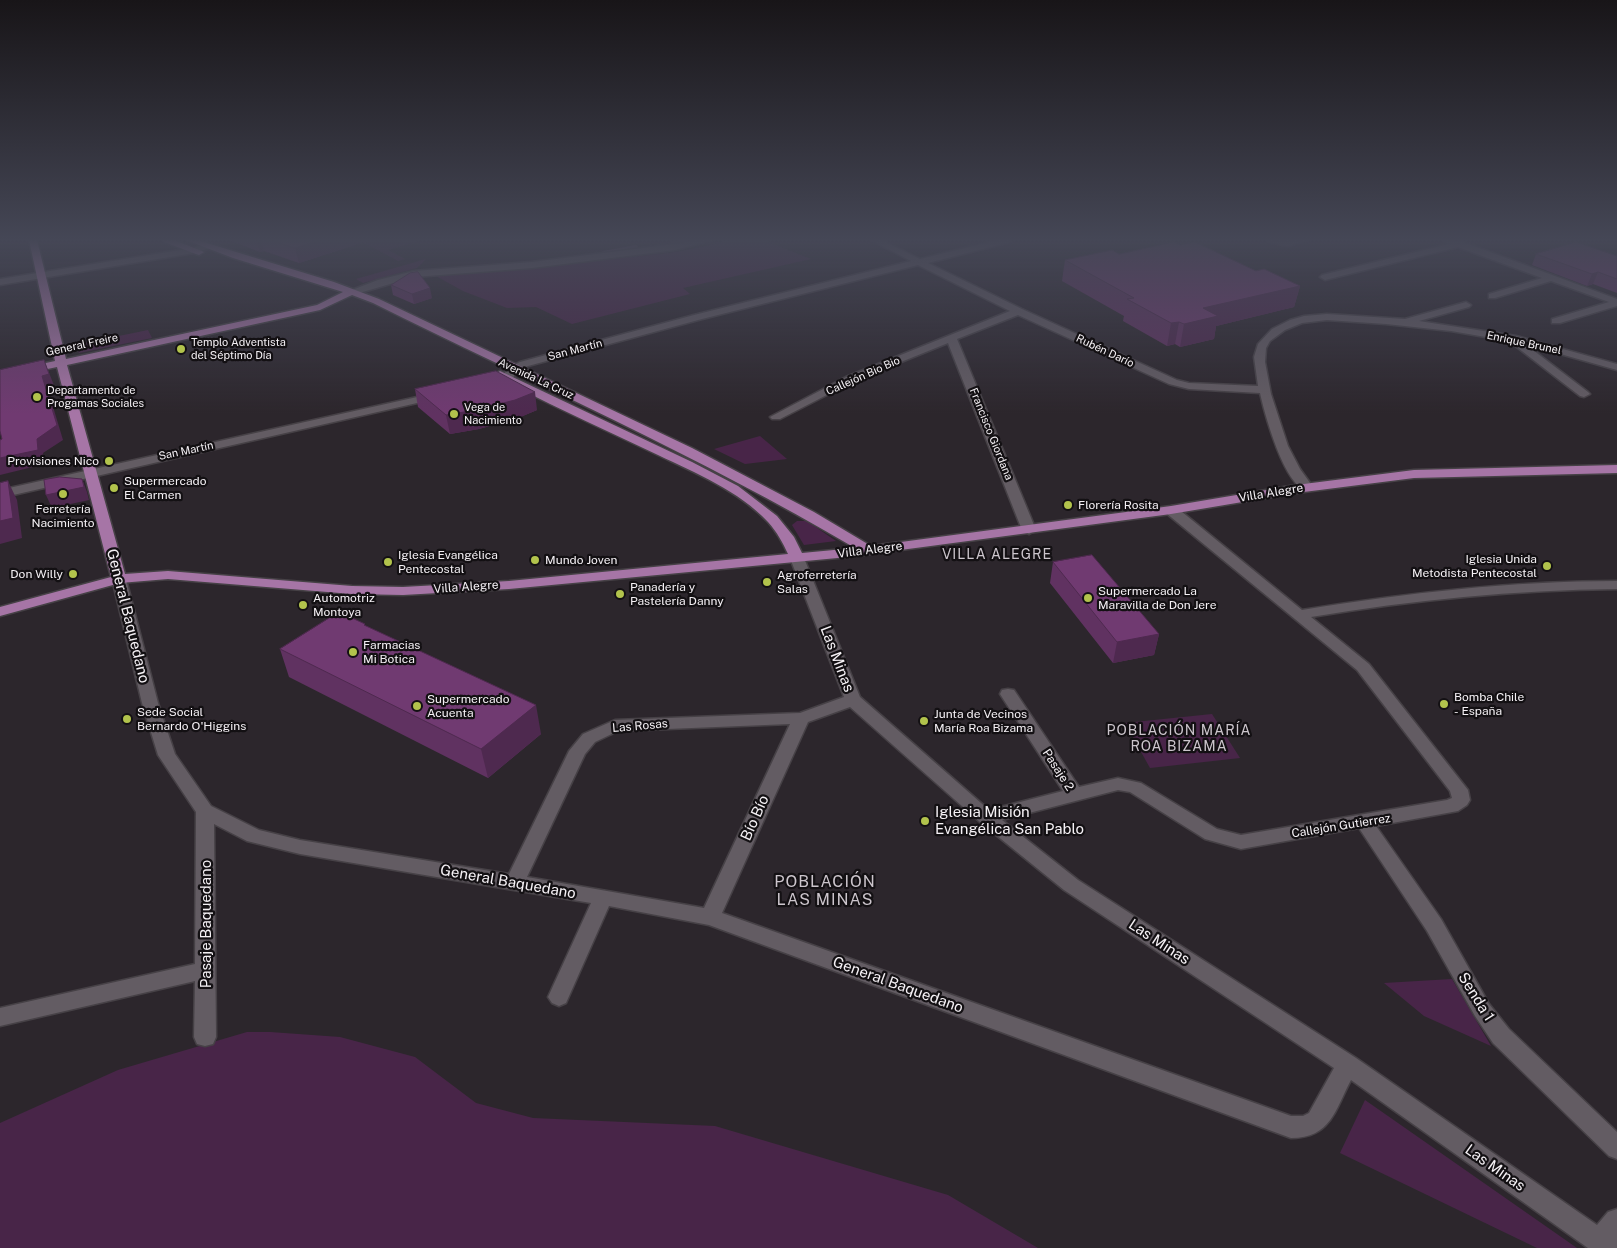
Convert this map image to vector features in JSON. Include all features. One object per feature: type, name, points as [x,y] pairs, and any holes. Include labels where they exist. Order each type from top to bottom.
[{"type":"main road","name":"General Baquedano","points":[[46,298],[60,362],[119,578]]},
{"type":"main road","name":"General Freire","points":[[0,376],[320,307],[339,298]]},
{"type":"main road","name":"Avenida La Cruz","points":[[356,298],[487,367],[510,373],[738,476],[805,512],[868,550]]},
{"type":"main road","name":"Avenida La Cruz","points":[[365,298],[376,301],[725,485],[750,501],[775,522],[788,538],[797,558]]},
{"type":"main road","name":"Villa Alegre","points":[[0,612],[119,578],[168,575],[352,590],[403,591],[509,585],[868,550],[1029,530],[1307,488],[1414,474],[1617,469]]},
{"type":"main road","points":[[775,522],[805,512]]},
{"type":"street","name":"San Martín","points":[[478,385],[510,373],[524,364],[774,298]]},
{"type":"street","name":"Rubén Darío","points":[[993,298],[1173,382],[1189,386],[1264,390]]},
{"type":"street","points":[[1556,321],[1617,302]]},
{"type":"street","points":[[1401,322],[1466,305]]},
{"type":"street","name":"Callejón Bio Bio","points":[[776,417],[850,379],[1018,311]]},
{"type":"street","name":"Enrique Brunel","points":[[1307,488],[1292,470],[1281,449],[1264,390],[1260,357],[1262,346],[1270,336],[1294,322],[1325,317],[1401,322],[1511,339],[1554,348],[1617,367]]},
{"type":"street","name":"Francisco Giordana","points":[[952,339],[1029,530]]},
{"type":"street","points":[[1511,339],[1584,394]]},
{"type":"street","name":"San Martín","points":[[0,494],[449,392]]},
{"type":"street","name":"Callejón Gutierrez","points":[[986,817],[1118,784],[1135,787],[1211,834],[1241,842],[1365,823],[1459,803],[1461,794],[1363,668],[1171,510]]},
{"type":"street","name":"Las Minas","points":[[797,558],[853,700],[986,817],[1071,885],[1348,1065],[1604,1244]]},
{"type":"street","name":"General Baquedano","points":[[119,578],[150,703],[167,755],[205,810],[254,836],[300,847],[514,882],[710,917],[1291,1127],[1306,1126],[1317,1120],[1348,1065]]},
{"type":"street","points":[[1297,615],[1392,599],[1486,590],[1617,585]]},
{"type":"street","name":"Pasaje 2","points":[[1008,694],[1075,795]]},
{"type":"street","name":"Las Rosas","points":[[514,882],[578,751],[582,744],[597,733],[626,725],[800,718],[853,700]]},
{"type":"street","name":"Bío Bío","points":[[710,917],[800,718]]},
{"type":"street","name":"Pasaje Baquedano","points":[[205,810],[206,1037]]},
{"type":"street","name":"Senda 1","points":[[1365,823],[1434,925],[1482,1010],[1501,1036],[1617,1148]]},
{"type":"street","points":[[559,997],[603,898]]},
{"type":"street","points":[[0,1017],[206,970]]},
{"type":"street","points":[[1604,1244],[1617,1221]]},
{"type":"shaded area","points":[[482,298],[673,298],[572,324],[536,307],[507,308]]},
{"type":"shaded area","points":[[148,330],[152,338],[79,353],[75,345]]},
{"type":"shaded area","points":[[760,436],[787,459],[745,464],[714,449]]},
{"type":"shaded area","points":[[797,521],[807,521],[836,541],[804,545],[792,525]]},
{"type":"shaded area","points":[[1212,714],[1240,758],[1150,768],[1125,723]]},
{"type":"shaded area","points":[[1452,979],[1491,1046],[1424,1016],[1384,983]]},
{"type":"shaded area","points":[[247,1032],[340,1037],[415,1057],[476,1103],[533,1118],[715,1126],[948,1195],[1038,1248],[0,1248],[0,1123],[118,1070]]},
{"type":"shaded area","points":[[1365,1100],[1577,1248],[1537,1248],[1340,1153]]},
{"type":"building","points":[[1246,298],[1203,308],[1218,316],[1184,324],[1179,322],[1171,323],[1127,299]]},
{"type":"building","points":[[44,360],[49,374],[42,376],[57,425],[37,439],[38,450],[0,458],[0,440],[2,439],[0,431],[0,370]]},
{"type":"building","points":[[496,371],[535,392],[515,400],[446,415],[415,389]]},
{"type":"building","points":[[60,477],[82,479],[84,487],[46,495],[44,480]]},
{"type":"building","points":[[8,481],[13,518],[0,521],[0,483]]},
{"type":"building","points":[[1092,555],[1159,634],[1117,642],[1053,562]]},
{"type":"building","points":[[339,612],[536,705],[481,749],[280,649]]},
{"type":"place","name":"Templo Adventista del Séptimo Día","points":[[181,349]]},
{"type":"place","name":"Departamento de Progamas Sociales","points":[[37,397]]},
{"type":"place","name":"Vega de Nacimiento","points":[[454,414]]},
{"type":"place","name":"Provisiones Nico","points":[[109,461]]},
{"type":"place","name":"Supermercado El Carmen","points":[[114,488]]},
{"type":"place","name":"Ferretería Nacimiento","points":[[63,494]]},
{"type":"place","name":"Florería Rosita","points":[[1068,505]]},
{"type":"place","name":"Mundo Joven","points":[[535,560]]},
{"type":"place","name":"Iglesia Evangélica Pentecostal","points":[[388,562]]},
{"type":"place","name":"Iglesia Unida Metodista Pentecostal","points":[[1547,566]]},
{"type":"place","name":"Don Willy","points":[[73,574]]},
{"type":"place","name":"Agroferretería Salas","points":[[767,582]]},
{"type":"place","name":"Panadería y Pastelería Danny","points":[[620,594]]},
{"type":"place","name":"Supermercado La Maravilla de Don Jere","points":[[1088,598]]},
{"type":"place","name":"Automotriz Montoya","points":[[303,605]]},
{"type":"place","name":"Farmacias Mi Botica","points":[[353,652]]},
{"type":"place","name":"Bomba Chile - España","points":[[1444,704]]},
{"type":"place","name":"Supermercado Acuenta","points":[[417,706]]},
{"type":"place","name":"Sede Social Bernardo O'Higgins","points":[[127,719]]},
{"type":"place","name":"Junta de Vecinos María Roa Bizama","points":[[924,721]]},
{"type":"place","name":"Iglesia Misión Evangélica San Pablo","points":[[925,821]]},
{"type":"district","name":"VILLA ALEGRE","points":[[997,555]]},
{"type":"district","name":"POBLACIÓN MARÍA ROA BIZAMA","points":[[1179,740]]},
{"type":"district","name":"POBLACIÓN LAS MINAS","points":[[825,891]]}]
